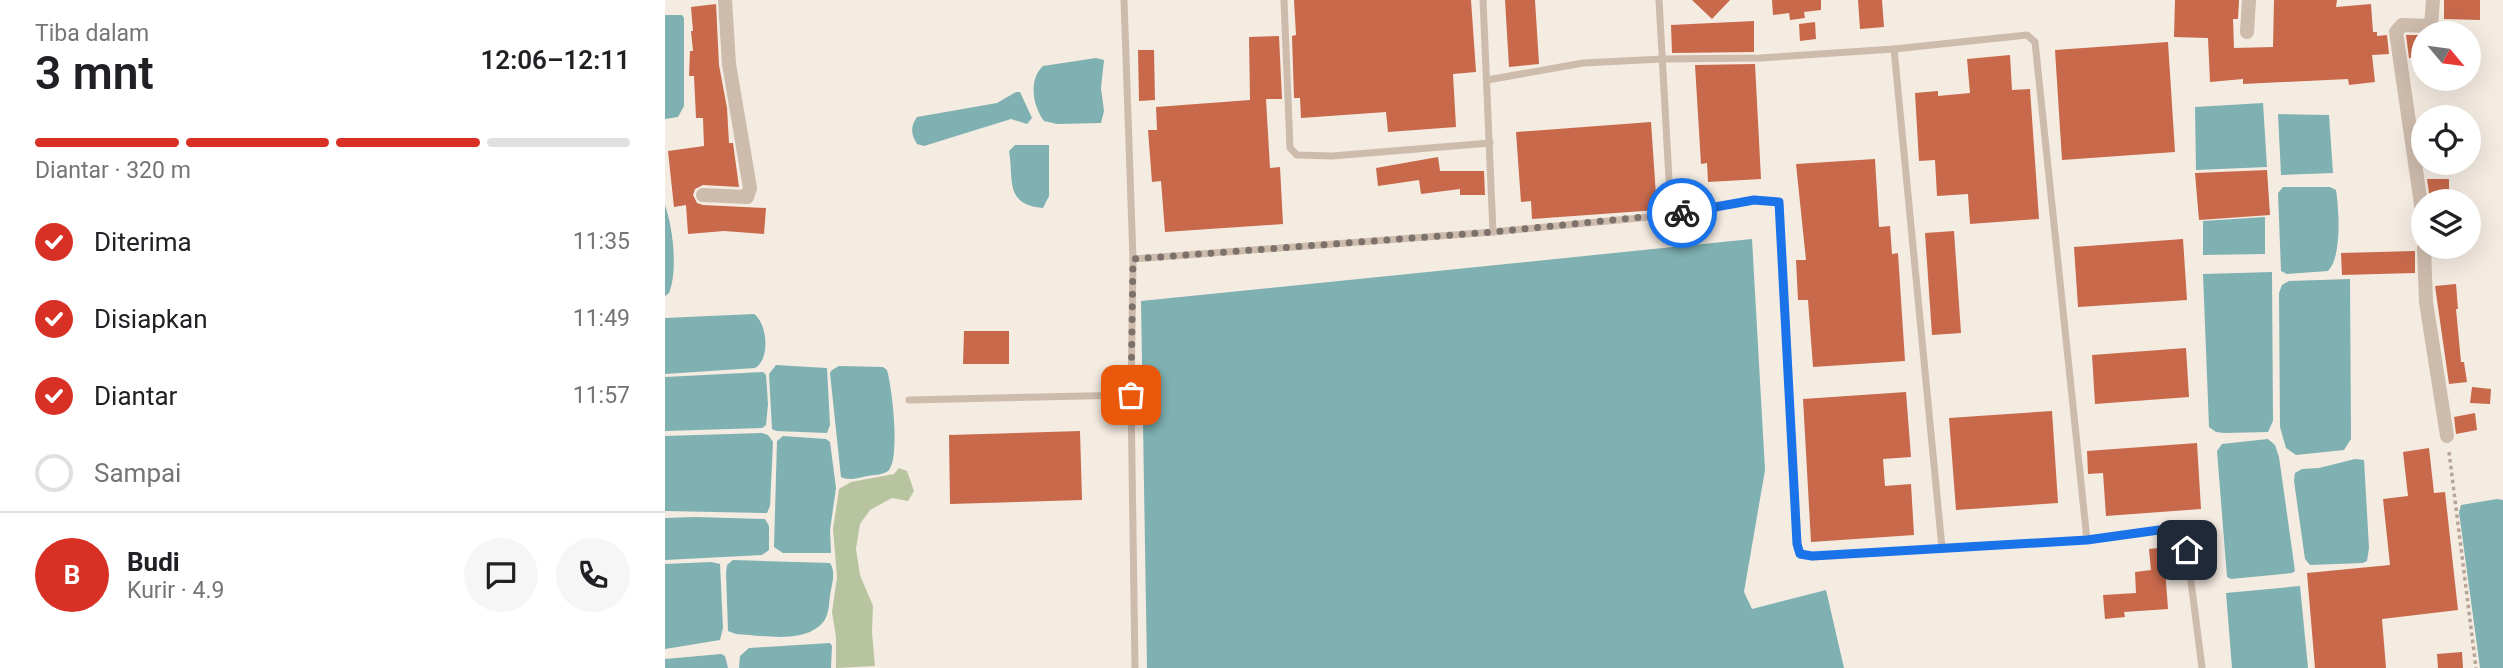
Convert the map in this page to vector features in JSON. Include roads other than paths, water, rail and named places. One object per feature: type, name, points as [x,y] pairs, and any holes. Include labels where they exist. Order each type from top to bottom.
[{"type":"street","points":[[703,195],[747,197],[750,188],[729,64],[725,0]]},
{"type":"street","points":[[2247,32],[2249,0]]},
{"type":"street","points":[[2419,189],[2396,32],[2402,25],[2431,26],[2433,0]]},
{"type":"street","points":[[2425,259],[2427,302],[2447,436]]},
{"type":"lane","points":[[1124,0],[1133,259],[1131,395],[1135,668]]},
{"type":"lane","points":[[1284,0],[1290,148],[1297,155],[1332,156],[1490,143]]},
{"type":"lane","points":[[1483,0],[1493,232]]},
{"type":"lane","points":[[1659,0],[1671,215]]},
{"type":"lane","points":[[1487,80],[1583,62],[1760,58],[1895,49],[2027,35],[2035,42],[2087,540]]},
{"type":"lane","points":[[1895,49],[1941,548]]},
{"type":"lane","points":[[1133,259],[1493,232],[1671,215],[1754,200],[1779,202],[1797,544],[1800,554],[1812,556],[2087,540],[2159,530],[2177,534],[2187,550],[2202,668]]},
{"type":"lane","points":[[909,400],[1131,395]]},
{"type":"water","points":[[665,15],[682,15],[684,18],[684,106],[678,117],[665,119]]},
{"type":"water","points":[[1096,58],[1104,60],[1101,88],[1104,111],[1101,123],[1057,124],[1044,121],[1037,108],[1034,93],[1038,72],[1043,66]]},
{"type":"water","points":[[1020,92],[1032,118],[1027,124],[1011,119],[924,146],[917,144],[915,140],[912,127],[917,117],[997,103]]},
{"type":"water","points":[[2263,103],[2267,167],[2196,170],[2195,107]]},
{"type":"water","points":[[2278,114],[2329,115],[2333,173],[2281,175]]},
{"type":"water","points":[[1015,145],[1049,145],[1049,196],[1043,208],[1022,202],[1016,196],[1009,151]]},
{"type":"water","points":[[2283,187],[2330,187],[2336,190],[2336,255],[2328,271],[2287,274],[2281,271],[2278,193]]},
{"type":"water","points":[[665,205],[674,261],[672,284],[665,296]]},
{"type":"water","points":[[2265,217],[2265,254],[2203,255],[2203,221]]},
{"type":"water","points":[[1752,239],[1765,470],[1744,592],[1752,609],[1826,590],[1844,668],[1147,668],[1141,301]]},
{"type":"water","points":[[2272,272],[2273,421],[2268,432],[2216,432],[2209,427],[2203,274]]},
{"type":"water","points":[[2350,279],[2351,439],[2344,450],[2296,455],[2286,448],[2280,427],[2279,293],[2282,285],[2289,281]]},
{"type":"water","points":[[754,314],[762,325],[765,341],[763,357],[755,368],[665,374],[665,318]]},
{"type":"water","points":[[776,365],[827,368],[830,425],[827,433],[772,429],[769,374]]},
{"type":"water","points":[[839,366],[883,367],[887,370],[895,439],[892,464],[886,472],[854,479],[841,477],[830,373]]},
{"type":"water","points":[[763,372],[766,375],[768,404],[766,425],[762,428],[665,431],[665,377]]},
{"type":"water","points":[[768,435],[773,442],[770,506],[767,513],[665,511],[665,436]]},
{"type":"water","points":[[783,436],[826,439],[830,442],[836,488],[830,530],[831,553],[783,553],[774,547],[777,441]]},
{"type":"water","points":[[2268,439],[2275,445],[2279,457],[2295,571],[2231,579],[2227,577],[2217,451],[2222,444]]},
{"type":"water","points":[[2355,459],[2364,460],[2369,548],[2367,561],[2310,565],[2305,559],[2295,473],[2302,469],[2319,468]]},
{"type":"water","points":[[2503,500],[2503,668],[2480,668],[2459,512],[2461,505]]},
{"type":"water","points":[[665,518],[765,519],[769,526],[769,550],[762,555],[665,560]]},
{"type":"water","points":[[733,560],[830,563],[833,578],[824,621],[816,628],[795,636],[758,636],[728,631],[726,573],[727,565]]},
{"type":"water","points":[[665,564],[720,564],[723,628],[720,640],[665,649]]},
{"type":"water","points":[[2300,586],[2308,668],[2232,668],[2226,593]]},
{"type":"water","points":[[830,643],[831,668],[739,668],[740,656],[749,648]]},
{"type":"water","points":[[721,654],[725,656],[728,668],[665,668],[665,659]]}]
